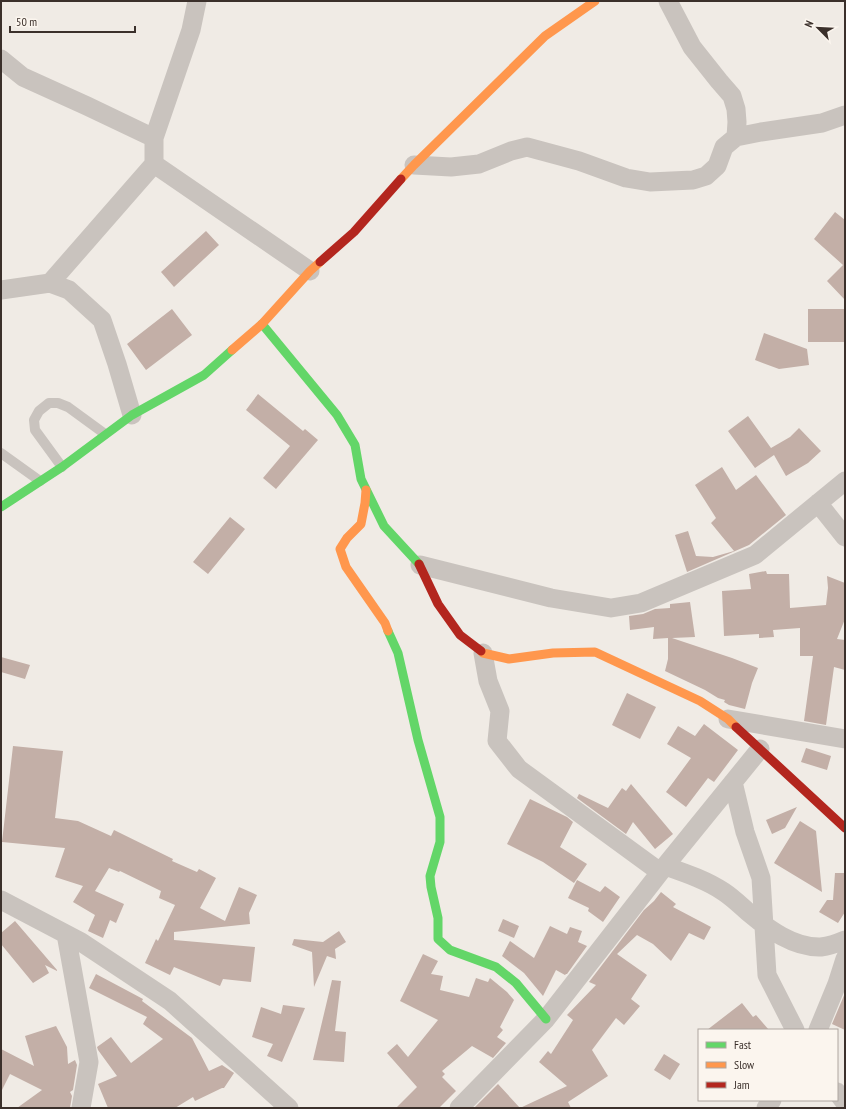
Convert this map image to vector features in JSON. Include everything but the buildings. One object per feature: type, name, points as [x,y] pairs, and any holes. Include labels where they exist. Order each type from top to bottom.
[{"type":"street","points":[[50,283],[154,164],[154,138],[190,30],[197,1]]},
{"type":"street","points":[[1,507],[62,467],[132,415],[204,375],[262,324],[310,271],[354,232],[414,165],[545,36],[595,1]]},
{"type":"street","points":[[668,1],[692,47],[719,82],[732,96],[736,109],[736,137]]},
{"type":"street","points":[[1,59],[22,77],[154,138]]},
{"type":"street","points":[[414,165],[452,167],[479,164],[511,151],[526,148],[579,161],[626,178],[650,182],[693,180],[706,176],[717,166],[724,147],[736,137],[822,123],[845,115]]},
{"type":"street","points":[[154,164],[310,271]]},
{"type":"street","points":[[1,290],[50,283],[69,290],[102,320],[132,415]]},
{"type":"street","points":[[262,324],[337,415],[354,445],[361,479],[384,526],[420,565],[438,604],[460,635],[484,653],[509,659],[553,653],[595,652],[700,701],[728,719],[845,828]]},
{"type":"street","points":[[420,565],[551,598],[611,608],[641,603],[755,555],[845,481]]},
{"type":"street","points":[[366,490],[362,524],[347,538],[340,549],[346,567],[385,623],[398,653],[418,740],[440,817],[440,842],[430,876],[438,918],[438,939],[450,950],[496,967],[516,983],[546,1018]]},
{"type":"street","points":[[818,503],[845,537]]},
{"type":"street","points":[[484,653],[488,681],[500,711],[497,741],[519,769],[663,869],[708,883],[724,892],[764,925],[786,938],[804,945],[822,947],[845,940]]},
{"type":"street","points":[[728,719],[845,738]]},
{"type":"street","points":[[459,1108],[546,1018],[663,869],[760,749]]},
{"type":"street","points":[[733,782],[745,832],[761,878],[766,975],[794,1029]]},
{"type":"street","points":[[1,900],[81,942],[170,1001],[290,1108]]},
{"type":"street","points":[[66,934],[89,1062],[81,1108]]},
{"type":"street","points":[[818,1029],[845,958]]},
{"type":"street","points":[[838,1093],[845,1103]]},
{"type":"lane","points":[[62,467],[35,430],[34,420],[39,411],[49,403],[58,403],[68,407],[105,434]]},
{"type":"lane","points":[[1,453],[40,481]]},
{"type":"traffic: fast","points":[[262,324],[337,415],[355,445],[361,479],[384,526],[419,564]]},
{"type":"traffic: fast","points":[[1,507],[62,467],[132,415],[204,375],[232,350]]},
{"type":"traffic: fast","points":[[388,631],[398,653],[418,740],[440,817],[440,842],[430,876],[438,918],[438,939],[450,950],[496,967],[516,983],[546,1019]]},
{"type":"traffic: slow","points":[[401,179],[545,36],[595,1]]},
{"type":"traffic: slow","points":[[232,350],[262,324],[320,262]]},
{"type":"traffic: slow","points":[[366,490],[361,524],[347,538],[340,549],[346,567],[385,623],[388,631]]},
{"type":"traffic: slow","points":[[481,651],[483,653],[509,659],[553,653],[595,652],[700,701],[728,719],[736,727]]},
{"type":"traffic: jam","points":[[320,262],[354,232],[401,179]]},
{"type":"traffic: jam","points":[[419,564],[438,604],[460,635],[481,651]]},
{"type":"traffic: jam","points":[[736,727],[845,828]]}]
